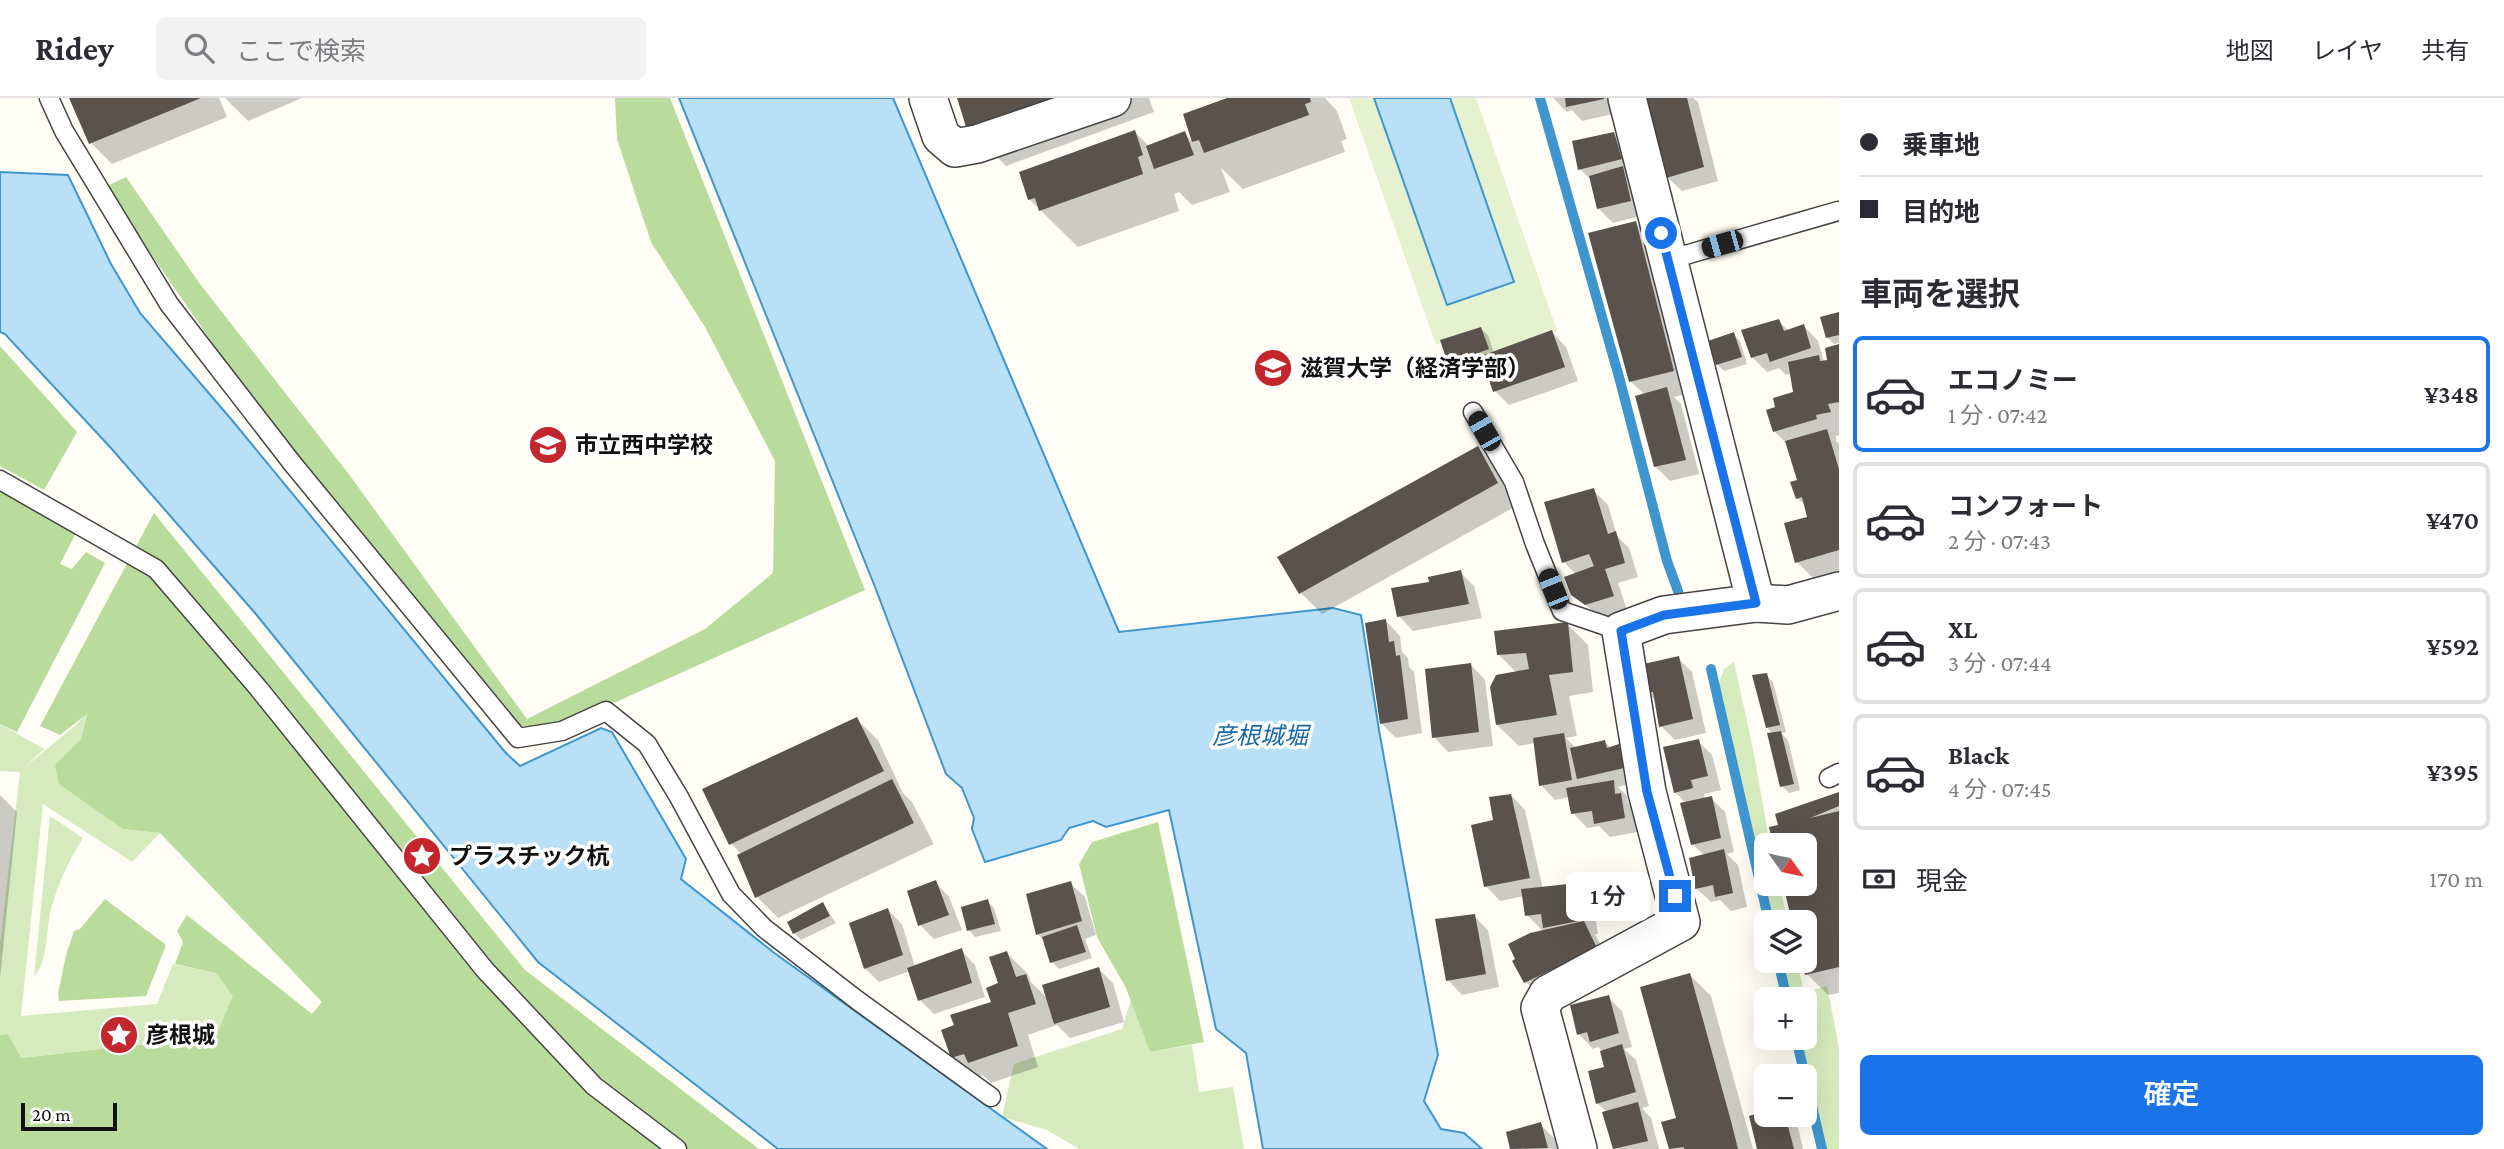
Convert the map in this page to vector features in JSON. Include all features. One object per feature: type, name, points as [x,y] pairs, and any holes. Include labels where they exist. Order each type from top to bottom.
[{"type":"street","points":[[928,98],[942,136],[955,148],[977,144],[1112,98]]},
{"type":"street","points":[[1627,98],[1756,603]]},
{"type":"street","points":[[1578,1149],[1540,1008],[1548,994],[1613,967],[1690,922],[1647,792],[1621,631],[1664,615],[1756,603],[1788,605],[1839,591]]},
{"type":"lane","points":[[49,98],[64,131],[169,304],[292,463],[518,738],[562,731],[606,711],[647,744],[732,894],[764,928],[991,1097]]},
{"type":"lane","points":[[1668,260],[1838,211]]},
{"type":"lane","points":[[1473,412],[1500,447],[1559,610],[1621,631]]},
{"type":"lane","points":[[0,480],[156,569],[259,690],[485,970],[594,1086],[677,1149]]},
{"type":"green space","points":[[615,98],[670,98],[865,590],[593,711],[555,724],[519,725],[343,517],[233,373],[105,187],[126,177],[200,284],[348,473],[527,719],[705,629],[773,573],[775,461],[705,327],[651,242],[617,139]]},
{"type":"green space","points":[[1349,98],[1476,98],[1557,331],[1553,333],[1565,367],[1493,392],[1480,352],[1448,364],[1441,343],[1436,345]]},
{"type":"green space","points":[[0,346],[77,432],[44,490],[0,466]]},
{"type":"green space","points":[[0,490],[76,533],[60,564],[72,569],[86,552],[105,563],[17,732],[0,724]]},
{"type":"green space","points":[[154,513],[525,970],[759,1149],[0,1149],[0,1035],[8,1034],[21,1058],[216,1036],[233,996],[216,973],[175,964],[183,942],[177,931],[187,915],[312,1014],[322,1002],[160,833],[123,829],[59,784],[55,765],[81,739],[87,714],[60,735],[40,726]]},
{"type":"green space","points":[[1734,662],[1768,833],[1754,835],[1719,683],[1724,669]]},
{"type":"green space","points":[[87,712],[81,739],[55,765],[123,829],[160,833],[132,862],[43,804],[21,1016],[157,1004],[173,964],[216,973],[234,996],[216,1036],[20,1058],[8,1034],[0,1035],[0,943],[20,772],[0,771],[0,724],[44,749],[24,768],[76,725]]},
{"type":"green space","points":[[50,816],[83,838],[57,890],[42,963],[34,977]]},
{"type":"green space","points":[[1158,822],[1204,1042],[1150,1052],[1126,988],[1097,937],[1079,864],[1092,842]]},
{"type":"green space","points":[[1768,896],[1782,896],[1785,910],[1771,910]]},
{"type":"green space","points":[[105,899],[166,945],[146,996],[59,1001],[66,955],[74,931],[80,929]]},
{"type":"green space","points":[[1786,973],[1800,973],[1803,987],[1789,987]]},
{"type":"green space","points":[[1827,986],[1839,1048],[1839,1149],[1826,1149],[1817,1109],[1817,1064],[1807,1064],[1804,1050],[1817,1050],[1817,989]]},
{"type":"green space","points":[[1131,999],[1150,1052],[1192,1045],[1199,1092],[1233,1087],[1244,1149],[1079,1149],[1047,1130],[1002,1117],[1014,1064],[1122,1029]]},
{"type":"water","name":"彦根城堀","points":[[679,98],[893,98],[1119,632],[1333,608],[1361,615],[1438,1055],[1424,1101],[1441,1129],[1464,1133],[1482,1149],[1263,1149],[1246,1053],[1216,1029],[1169,810],[1106,827],[1093,821],[1069,828],[1061,840],[985,862],[972,829],[974,818],[962,788],[946,774],[875,587]]},
{"type":"water","points":[[1374,98],[1450,98],[1514,282],[1447,305]]},
{"type":"water","points":[[0,172],[68,175],[111,264],[140,313],[231,419],[505,752],[520,766],[601,728],[612,732],[686,859],[681,879],[773,952],[1047,1149],[778,1149],[538,962],[255,613],[110,447],[5,334],[0,332]]},
{"type":"building","points":[[69,98],[201,98],[89,144]]},
{"type":"building","points":[[957,98],[1055,98],[967,130]]},
{"type":"building","points":[[1227,98],[1310,98],[1311,102],[1305,104],[1309,115],[1204,153],[1199,140],[1192,142],[1183,114]]},
{"type":"building","points":[[1565,98],[1604,98],[1604,99],[1566,107]]},
{"type":"building","points":[[1645,98],[1687,98],[1704,167],[1666,178]]},
{"type":"building","points":[[1135,130],[1143,155],[1138,157],[1143,174],[1039,211],[1035,198],[1028,200],[1019,172]]},
{"type":"building","points":[[1185,131],[1194,155],[1154,169],[1146,146]]},
{"type":"building","points":[[1614,132],[1622,159],[1578,170],[1572,141]]},
{"type":"building","points":[[1623,166],[1631,201],[1597,209],[1589,176]]},
{"type":"building","points":[[1636,221],[1674,371],[1629,382],[1588,233]]},
{"type":"building","points":[[1839,312],[1839,335],[1826,338],[1820,317]]},
{"type":"building","points":[[1779,319],[1784,331],[1804,324],[1811,348],[1770,362],[1767,353],[1751,358],[1741,330]]},
{"type":"building","points":[[1481,327],[1489,349],[1448,364],[1440,340]]},
{"type":"building","points":[[1552,330],[1565,367],[1493,392],[1481,356]]},
{"type":"building","points":[[1734,332],[1742,357],[1716,365],[1708,341]]},
{"type":"building","points":[[1839,344],[1839,402],[1828,404],[1831,412],[1816,415],[1817,419],[1773,432],[1766,410],[1775,407],[1773,398],[1793,392],[1788,362],[1819,355],[1820,361],[1827,360],[1825,348]]},
{"type":"building","points":[[1667,387],[1686,460],[1654,467],[1635,396]]},
{"type":"building","points":[[1827,429],[1839,469],[1839,550],[1795,563],[1784,523],[1807,517],[1802,497],[1796,499],[1790,482],[1797,480],[1785,441]]},
{"type":"building","points":[[1478,446],[1498,483],[1299,594],[1277,557]]},
{"type":"building","points":[[1594,488],[1608,534],[1616,531],[1625,563],[1605,569],[1614,596],[1585,605],[1571,595],[1564,577],[1594,566],[1589,554],[1562,563],[1544,502]]},
{"type":"building","points":[[1461,570],[1469,604],[1397,617],[1391,588],[1429,582],[1428,577]]},
{"type":"building","points":[[1386,619],[1389,642],[1394,641],[1396,656],[1400,655],[1408,719],[1380,724],[1365,623]]},
{"type":"building","points":[[1568,622],[1573,672],[1549,675],[1557,715],[1496,725],[1490,687],[1496,675],[1529,669],[1526,653],[1497,655],[1494,631]]},
{"type":"building","points":[[1679,656],[1693,719],[1659,727],[1653,692],[1646,693],[1639,665]]},
{"type":"building","points":[[1471,663],[1479,732],[1432,738],[1425,669]]},
{"type":"building","points":[[1767,673],[1780,725],[1766,728],[1752,675]]},
{"type":"building","points":[[857,717],[884,771],[729,845],[702,789]]},
{"type":"building","points":[[1781,731],[1794,784],[1780,787],[1767,733]]},
{"type":"building","points":[[1564,733],[1572,780],[1539,786],[1533,738]]},
{"type":"building","points":[[1699,739],[1708,776],[1691,780],[1693,788],[1674,793],[1663,747]]},
{"type":"building","points":[[1605,740],[1607,748],[1619,744],[1624,768],[1577,779],[1570,748]]},
{"type":"building","points":[[892,779],[914,823],[755,898],[737,855]]},
{"type":"building","points":[[1614,780],[1615,794],[1621,793],[1625,818],[1594,824],[1592,811],[1571,814],[1566,788]]},
{"type":"building","points":[[1839,792],[1839,806],[1810,818],[1839,811],[1839,967],[1817,972],[1817,910],[1789,910],[1786,896],[1817,896],[1817,833],[1770,833],[1769,827],[1778,825],[1775,814]]},
{"type":"building","points":[[1511,794],[1530,878],[1484,887],[1471,825],[1493,820],[1489,797]]},
{"type":"building","points":[[1712,796],[1721,838],[1691,845],[1680,803]]},
{"type":"building","points":[[1724,849],[1733,893],[1715,897],[1713,885],[1695,889],[1689,858]]},
{"type":"building","points":[[936,880],[949,915],[918,926],[907,891]]},
{"type":"building","points":[[1071,881],[1082,921],[1036,935],[1026,894]]},
{"type":"building","points":[[1578,883],[1584,920],[1543,928],[1541,914],[1525,916],[1521,889]]},
{"type":"building","points":[[988,899],[995,924],[967,931],[961,907]]},
{"type":"building","points":[[823,902],[830,916],[793,934],[787,922]]},
{"type":"building","points":[[888,908],[903,955],[864,969],[849,923]]},
{"type":"building","points":[[1475,914],[1486,974],[1446,981],[1435,919]]},
{"type":"building","points":[[1584,921],[1597,948],[1524,983],[1512,961],[1515,959],[1508,944],[1530,933]]},
{"type":"building","points":[[1077,925],[1086,952],[1050,963],[1042,937]]},
{"type":"building","points":[[962,948],[972,983],[918,1001],[907,968]]},
{"type":"building","points":[[1007,951],[1016,977],[1026,974],[1036,1004],[1008,1013],[1018,1046],[968,1063],[964,1054],[951,1058],[941,1030],[954,1025],[950,1015],[991,1002],[986,988],[998,983],[989,957]]},
{"type":"building","points":[[1099,967],[1110,1007],[1054,1024],[1042,985]]},
{"type":"building","points":[[1690,973],[1738,1149],[1669,1149],[1661,1122],[1676,1118],[1640,987]]},
{"type":"building","points":[[1609,995],[1619,1033],[1590,1042],[1587,1032],[1577,1035],[1570,1005]]},
{"type":"building","points":[[1622,1044],[1636,1092],[1596,1104],[1588,1071],[1604,1067],[1600,1051]]},
{"type":"building","points":[[1638,1102],[1648,1141],[1613,1149],[1602,1112]]},
{"type":"building","points":[[1754,1115],[1754,1127],[1788,1127],[1794,1149],[1757,1149],[1749,1116]]},
{"type":"building","points":[[1541,1122],[1548,1148],[1510,1149],[1506,1132]]},
{"type":"waterway","points":[[1540,98],[1619,377],[1667,561],[1678,591]]},
{"type":"waterway","points":[[1711,669],[1766,910]]},
{"type":"waterway","points":[[1781,973],[1784,987]]},
{"type":"waterway","points":[[1799,1050],[1822,1149]]},
{"type":"place","name":"滋賀大学（経済学部）","points":[[1273,368]]},
{"type":"place","name":"市立西中学校","points":[[548,445]]},
{"type":"place","name":"プラスチック杭","points":[[422,856]]},
{"type":"place","name":"彦根城","points":[[119,1035]]},
{"type":"route","points":[[1661,233],[1756,603],[1664,615],[1621,631],[1647,792],[1675,896]]}]
